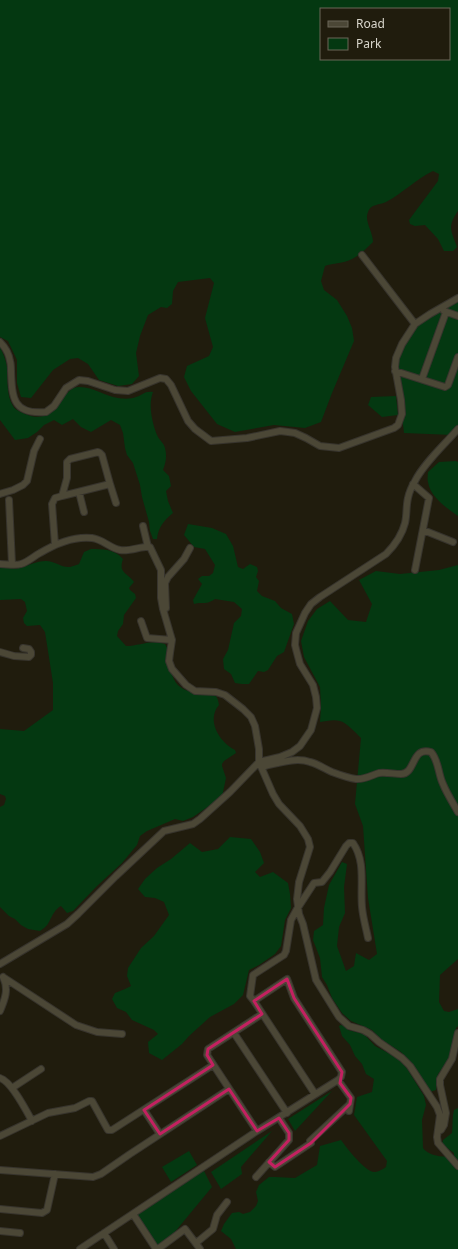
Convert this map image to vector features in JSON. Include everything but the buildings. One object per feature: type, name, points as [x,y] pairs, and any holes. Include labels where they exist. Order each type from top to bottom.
[{"type":"street","points":[[362,255],[415,324]]},
{"type":"street","points":[[0,342],[7,351],[10,361],[14,399],[21,409],[31,413],[46,412],[54,406],[66,388],[80,380],[88,381],[115,390],[128,391],[160,378],[166,379],[171,385],[188,421],[195,429],[211,441],[247,438],[279,431],[295,432],[320,446],[339,448],[394,428],[398,425],[402,414],[401,400],[395,371],[396,358],[402,344],[415,324],[458,298]]},
{"type":"street","points":[[439,309],[458,316]]},
{"type":"street","points":[[422,379],[446,312]]},
{"type":"street","points":[[395,371],[446,387],[458,357]]},
{"type":"street","points":[[0,964],[67,924],[164,831],[192,824],[200,819],[230,792],[259,762],[280,757],[292,752],[300,746],[311,730],[317,708],[313,685],[300,664],[295,645],[296,633],[305,613],[311,604],[320,597],[386,554],[393,547],[400,538],[406,521],[408,498],[413,484],[426,465],[458,429]]},
{"type":"street","points":[[0,494],[13,490],[28,481],[34,451],[40,439]]},
{"type":"street","points":[[62,496],[67,478],[66,462],[70,459],[98,452],[101,454],[116,503]]},
{"type":"street","points":[[55,545],[52,504],[55,498],[110,484]]},
{"type":"street","points":[[413,484],[429,498],[415,570]]},
{"type":"street","points":[[79,492],[84,512]]},
{"type":"street","points":[[9,500],[12,564]]},
{"type":"street","points":[[143,526],[148,547],[150,547],[160,570],[161,598],[172,640],[169,661],[172,669],[186,685],[195,690],[216,692],[225,695],[251,717],[255,726],[259,749],[259,762],[273,794],[279,804],[300,826],[308,839],[310,847],[299,882],[297,899],[298,914],[303,924],[316,980],[339,1017],[349,1026],[363,1030],[370,1034],[402,1058],[410,1066],[437,1107],[440,1115],[437,1137],[438,1143],[458,1166]]},
{"type":"street","points":[[423,530],[453,542]]},
{"type":"street","points":[[0,564],[23,564],[55,545],[84,538],[99,540],[120,550],[132,550],[148,547]]},
{"type":"street","points":[[164,614],[166,604],[166,579],[184,560],[190,548]]},
{"type":"street","points":[[141,621],[147,638]]},
{"type":"street","points":[[140,640],[147,638],[172,640]]},
{"type":"street","points":[[0,652],[14,656],[29,657],[31,652],[23,648]]},
{"type":"street","points":[[259,762],[265,766],[293,761],[305,761],[333,773],[359,780],[381,773],[404,774],[408,771],[417,755],[422,751],[432,752],[436,759],[443,785],[458,812]]},
{"type":"street","points":[[315,1094],[250,996],[253,975],[284,955],[291,920],[314,883],[322,882],[349,843],[353,843],[356,848],[363,874],[362,907],[368,938]]},
{"type":"street","points":[[0,1011],[5,1001],[7,989],[6,983],[1,976]]},
{"type":"street","points":[[1,976],[76,1025],[97,1032],[122,1034]]},
{"type":"street","points":[[80,1249],[341,1077],[342,1072],[294,998],[287,979],[254,1001]]},
{"type":"street","points":[[257,1131],[207,1054],[208,1049],[262,1014]]},
{"type":"street","points":[[234,1033],[287,1113]]},
{"type":"street","points":[[438,1131],[441,1130],[444,1125],[446,1113],[440,1079],[452,1059],[458,1033]]},
{"type":"street","points":[[0,1136],[48,1113],[75,1108],[89,1101],[92,1101],[108,1130],[112,1130],[213,1065]]},
{"type":"street","points":[[12,1088],[41,1069]]},
{"type":"street","points":[[0,1078],[12,1088],[23,1103],[32,1121]]},
{"type":"street","points":[[269,1162],[275,1167],[312,1143],[310,1141],[349,1108],[351,1098],[338,1080]]},
{"type":"street","points":[[0,1170],[93,1178],[229,1089]]},
{"type":"street","points":[[144,1110],[160,1134]]},
{"type":"street","points":[[256,1177],[289,1140],[289,1133],[279,1118]]},
{"type":"street","points":[[0,1209],[42,1213],[47,1210],[55,1174]]},
{"type":"street","points":[[196,1243],[213,1229],[217,1214],[227,1202]]},
{"type":"street","points":[[133,1214],[157,1249],[185,1230],[200,1249]]},
{"type":"street","points":[[0,1231],[20,1234]]},
{"type":"street","points":[[104,1233],[114,1249]]},
{"type":"highlighted area","points":[[287,979],[294,998],[342,1072],[340,1083],[351,1098],[350,1104],[311,1143],[275,1167],[269,1162],[289,1140],[289,1133],[279,1118],[257,1131],[229,1089],[160,1134],[144,1110],[213,1065],[207,1055],[208,1049],[262,1014],[254,1001]]},
{"type":"green space","points":[[0,0],[458,0],[458,211],[451,225],[457,247],[453,251],[444,251],[438,239],[425,225],[415,226],[410,224],[409,220],[438,181],[439,174],[433,171],[386,202],[373,206],[369,209],[367,219],[373,242],[364,251],[348,261],[325,266],[321,281],[324,290],[337,300],[347,316],[352,328],[354,341],[321,422],[305,428],[274,425],[235,432],[217,424],[191,391],[184,377],[187,366],[209,356],[213,347],[205,318],[214,283],[210,278],[178,282],[173,291],[172,304],[167,308],[161,307],[148,315],[140,336],[136,353],[139,376],[132,384],[118,386],[99,380],[88,364],[78,358],[70,359],[53,370],[31,398],[21,397],[17,383],[17,360],[8,341],[0,337]]},
{"type":"green space","points":[[458,299],[458,429],[453,435],[404,433],[397,363],[406,339],[419,323]]},
{"type":"green space","points":[[0,347],[7,364],[9,397],[15,409],[25,414],[36,417],[45,416],[52,411],[73,388],[90,388],[122,399],[132,398],[145,393],[153,392],[151,414],[157,435],[165,448],[166,459],[163,470],[169,476],[171,486],[166,491],[173,513],[162,524],[157,539],[153,539],[150,531],[140,485],[133,463],[127,455],[120,425],[111,420],[91,432],[81,427],[73,419],[62,425],[54,420],[44,425],[28,438],[15,440],[0,420]]},
{"type":"green space","points":[[396,396],[398,415],[382,417],[368,405],[371,397]]},
{"type":"green space","points":[[439,462],[458,462],[458,516],[444,506],[435,497],[429,487],[428,480],[428,472]]},
{"type":"green space","points":[[188,524],[212,528],[226,534],[233,546],[238,567],[243,569],[250,564],[257,567],[258,571],[256,577],[259,581],[257,591],[262,596],[275,601],[281,608],[292,614],[294,624],[284,652],[277,656],[268,670],[264,672],[258,671],[249,684],[235,683],[231,674],[224,669],[223,659],[228,650],[234,623],[241,616],[242,609],[234,602],[215,599],[206,603],[194,604],[193,600],[202,584],[198,579],[202,576],[209,576],[213,573],[215,565],[205,549],[194,547],[184,535]]},
{"type":"green space","points":[[91,549],[108,550],[120,556],[123,559],[123,571],[134,582],[129,588],[135,594],[136,598],[124,615],[123,624],[118,631],[117,636],[126,646],[150,642],[165,644],[168,651],[172,675],[180,687],[192,692],[216,696],[219,705],[215,711],[214,717],[216,730],[224,742],[235,750],[236,753],[222,764],[226,778],[222,797],[193,817],[183,821],[175,819],[147,831],[140,836],[137,845],[122,863],[73,911],[67,913],[61,906],[59,907],[47,925],[40,931],[28,929],[21,925],[0,907],[0,807],[4,805],[6,799],[5,796],[0,794],[0,729],[24,731],[53,710],[53,683],[45,632],[40,625],[27,626],[24,623],[23,618],[27,611],[25,602],[21,599],[0,600],[0,567],[16,568],[46,561],[70,567],[79,564],[84,552]]},
{"type":"green space","points":[[458,565],[458,959],[440,975],[439,1002],[444,1011],[449,1012],[458,1009],[458,1026],[456,1028],[450,1056],[447,1063],[438,1074],[436,1090],[430,1092],[412,1064],[401,1052],[382,1040],[372,1030],[351,1021],[342,1013],[332,998],[322,977],[320,958],[313,940],[314,931],[323,925],[324,908],[329,885],[342,862],[347,864],[344,887],[345,913],[339,927],[337,946],[346,971],[354,966],[356,953],[369,960],[377,954],[368,898],[363,826],[355,804],[361,738],[343,722],[338,720],[320,722],[320,687],[304,657],[301,641],[308,621],[317,609],[330,601],[348,620],[366,622],[372,604],[359,580],[376,571],[400,574],[439,570]]},
{"type":"green space","points":[[230,837],[251,839],[260,852],[264,863],[255,872],[260,877],[273,872],[288,883],[291,908],[285,920],[281,946],[275,954],[249,970],[243,995],[234,1004],[210,1017],[182,1044],[162,1060],[149,1053],[148,1042],[158,1034],[154,1030],[132,1020],[126,1012],[117,1008],[112,999],[115,993],[131,986],[127,976],[128,968],[141,948],[154,936],[169,915],[164,902],[155,898],[145,897],[138,889],[145,879],[157,868],[171,859],[190,843],[202,852],[218,849]]},
{"type":"green space","points":[[339,1026],[345,1026],[348,1030],[364,1034],[375,1046],[398,1058],[408,1070],[424,1096],[426,1105],[422,1120],[423,1148],[426,1151],[437,1156],[454,1156],[454,1153],[442,1144],[443,1140],[452,1133],[454,1110],[458,1108],[458,1249],[236,1249],[231,1239],[221,1231],[232,1213],[239,1212],[243,1214],[250,1212],[256,1206],[258,1201],[256,1192],[259,1185],[269,1177],[295,1178],[317,1165],[320,1146],[341,1140],[356,1159],[371,1171],[378,1172],[386,1167],[387,1161],[354,1115],[357,1097],[372,1092],[374,1079],[366,1074],[362,1064],[355,1056],[350,1045],[342,1036]]},
{"type":"green space","points":[[332,1091],[295,1131],[288,1119]]},
{"type":"green space","points":[[272,1131],[241,1167],[242,1174],[221,1189],[211,1172]]},
{"type":"green space","points":[[189,1151],[197,1165],[171,1182],[162,1167]]},
{"type":"green space","points":[[203,1169],[212,1187],[169,1239],[157,1248],[136,1214]]}]
